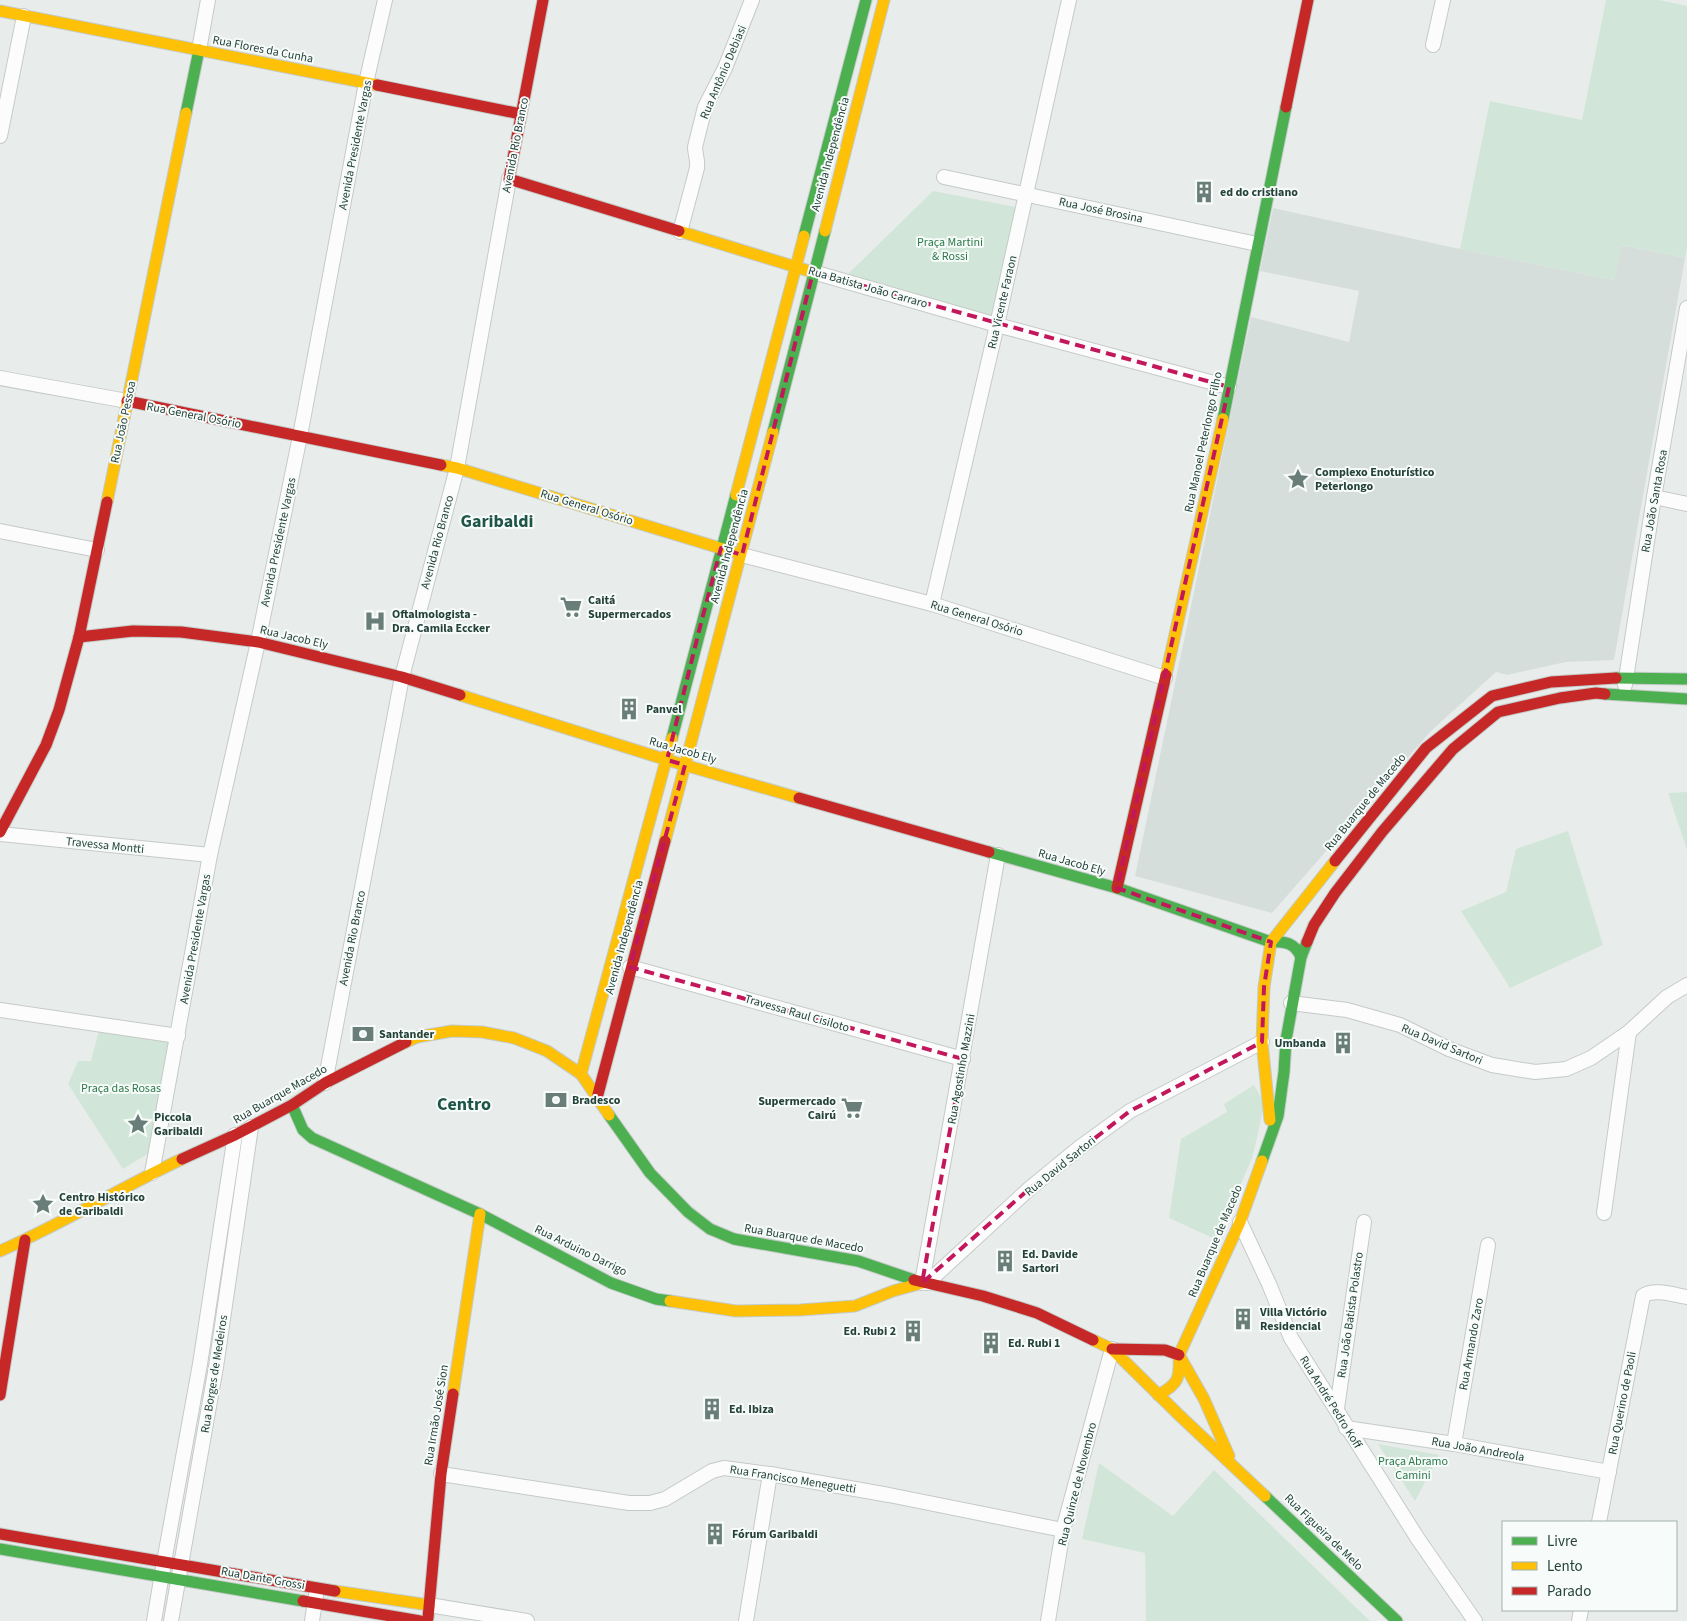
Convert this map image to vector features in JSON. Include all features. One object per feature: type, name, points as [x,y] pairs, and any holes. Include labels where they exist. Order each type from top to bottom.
[{"type":"main road","name":"Avenida Rio Branco","points":[[509,179],[543,0]]},
{"type":"main road","name":"Avenida Independência","points":[[581,1074],[667,760],[866,0]]},
{"type":"main road","name":"Avenida Independência","points":[[597,1098],[630,967],[742,555],[884,0]]},
{"type":"main road","name":"Rua Manoel Peterlongo Filho","points":[[1117,888],[1214,463],[1308,0]]},
{"type":"main road","name":"Rua Flores da Cunha","points":[[0,11],[521,114]]},
{"type":"main road","name":"Rua João Pessoa","points":[[0,833],[46,745],[59,710],[79,637],[200,50]]},
{"type":"main road","name":"Rua Batista João Carraro","points":[[509,179],[813,272]]},
{"type":"main road","name":"Rua General Osório","points":[[127,401],[457,468],[742,555]]},
{"type":"main road","name":"Rua Jacob Ely","points":[[79,637],[133,631],[181,632],[258,642],[402,677],[667,760],[1117,888],[1271,942],[1283,941],[1290,943],[1299,951],[1301,957]]},
{"type":"main road","name":"Rua Buarque de Macedo","points":[[1271,1135],[1262,1042],[1264,987],[1271,942],[1297,907],[1426,748],[1492,696],[1551,682],[1625,677],[1687,680]]},
{"type":"main road","name":"Rua Buarque de Macedo","points":[[581,1074],[650,1173],[688,1212],[710,1229],[734,1239],[858,1260],[924,1283],[984,1296],[1037,1313],[1112,1349],[1158,1395],[1170,1389],[1177,1381],[1180,1373],[1179,1355],[1240,1222],[1278,1116],[1286,1040],[1281,1003],[1314,925],[1335,893],[1382,832],[1453,749],[1498,712],[1560,698],[1596,693],[1687,699]]},
{"type":"main road","points":[[1264,987],[1268,999],[1281,1003]]},
{"type":"main road","name":"Rua Buarque Macedo","points":[[7,1252],[25,1240],[152,1173],[251,1127],[292,1105],[325,1083],[382,1053],[418,1037],[452,1031],[482,1032],[514,1038],[547,1051],[581,1074]]},
{"type":"main road","name":"Rua Arduino Darrigo","points":[[292,1105],[303,1130],[312,1138],[480,1214],[611,1283],[656,1299],[736,1311],[800,1310],[855,1306],[893,1291],[924,1283]]},
{"type":"main road","name":"Rua Irmão José Sion","points":[[428,1621],[440,1474],[480,1214]]},
{"type":"main road","points":[[0,1396],[25,1240]]},
{"type":"main road","name":"Rua Buarque de Macedo","points":[[1112,1349],[1165,1350],[1179,1355]]},
{"type":"main road","points":[[1148,1385],[1152,1368],[1160,1358],[1166,1355],[1179,1355]]},
{"type":"main road","name":"Rua Figueira de Melo","points":[[1179,1355],[1204,1398],[1232,1463]]},
{"type":"main road","name":"Rua Figueira de Melo","points":[[1158,1395],[1397,1621]]},
{"type":"main road","name":"Rua Dante Grossi","points":[[0,1534],[317,1588],[429,1605]]},
{"type":"main road","name":"Rua Dante Grossi","points":[[0,1550],[420,1621]]},
{"type":"street","name":"Rua João Pessoa","points":[[200,50],[208,0]]},
{"type":"street","name":"Avenida Presidente Vargas","points":[[152,1173],[210,855],[258,642],[300,436],[366,83],[385,0]]},
{"type":"street","name":"Rua Antônio Debiasi","points":[[680,232],[698,168],[695,147],[705,107],[725,68],[752,0]]},
{"type":"street","name":"Rua Vicente Faraon","points":[[932,604],[998,324],[1069,0]]},
{"type":"street","points":[[1433,45],[1443,0]]},
{"type":"street","points":[[0,136],[24,16]]},
{"type":"street","name":"Rua José Brosina","points":[[944,177],[1257,244]]},
{"type":"street","name":"Avenida Rio Branco","points":[[325,1083],[402,677],[457,468],[509,179]]},
{"type":"street","name":"Rua Batista João Carraro","points":[[813,272],[1229,387]]},
{"type":"street","name":"Rua João Santa Rosa","points":[[1624,694],[1625,677],[1654,498],[1682,361],[1687,308]]},
{"type":"street","name":"Rua General Osório","points":[[0,378],[127,401]]},
{"type":"street","points":[[1654,498],[1687,504]]},
{"type":"street","points":[[0,531],[97,550]]},
{"type":"street","name":"Rua General Osório","points":[[742,555],[932,604],[1164,678]]},
{"type":"street","name":"Travessa Montti","points":[[0,833],[210,855]]},
{"type":"street","name":"Rua Agostinho Mazzini","points":[[924,1283],[998,855]]},
{"type":"street","name":"Travessa Raul Cisiloto","points":[[630,967],[963,1059]]},
{"type":"street","name":"Rua David Sartori","points":[[1281,1003],[1347,1010],[1400,1025],[1449,1049],[1492,1065],[1535,1072],[1566,1070],[1591,1058],[1629,1032],[1667,998],[1687,984]]},
{"type":"street","points":[[0,1010],[178,1036]]},
{"type":"street","points":[[1604,1212],[1629,1032]]},
{"type":"street","name":"Rua David Sartori","points":[[924,1283],[1079,1148],[1130,1111],[1262,1042]]},
{"type":"street","name":"Rua Borges de Medeiros","points":[[171,1621],[216,1367],[251,1127]]},
{"type":"street","name":"Rua Borges de Medeiros","points":[[154,1621],[200,1364],[235,1135]]},
{"type":"street","name":"Rua André Pedro Koff","points":[[1240,1222],[1269,1284],[1291,1338],[1336,1408],[1346,1428],[1418,1539],[1475,1621]]},
{"type":"street","name":"Rua João Batista Polastro","points":[[1336,1408],[1364,1222]]},
{"type":"street","name":"Rua Armando Zaro","points":[[1454,1444],[1488,1245]]},
{"type":"street","name":"Rua Querino de Paoli","points":[[1599,1521],[1643,1296],[1654,1292],[1687,1297]]},
{"type":"street","name":"Rua Quinze de Novembro","points":[[1048,1621],[1063,1530],[1112,1349]]},
{"type":"street","points":[[200,1364],[216,1367]]},
{"type":"street","name":"Rua João Andreola","points":[[1346,1428],[1454,1444],[1609,1472]]},
{"type":"street","name":"Rua Francisco Meneguetti","points":[[440,1474],[629,1503],[650,1503],[665,1499],[712,1471],[724,1468],[770,1474],[889,1495],[1063,1530]]},
{"type":"street","points":[[746,1621],[770,1474]]},
{"type":"street","points":[[312,1621],[317,1588]]},
{"type":"street","name":"Rua Dante Grossi","points":[[429,1605],[527,1621]]},
{"type":"highlighted area","points":[[813,272],[1229,387],[1117,888],[1271,942],[1264,987],[1262,1042],[1130,1111],[1029,1189],[922,1283],[963,1059],[630,967],[685,765],[667,760],[701,623],[721,548],[742,555]]},
{"type":"shaded area","points":[[1273,208],[1614,280],[1621,245],[1685,258],[1614,660],[1566,662],[1507,675],[1496,672],[1431,731],[1272,913],[1135,876],[1251,317],[1349,342],[1359,291],[1260,271]]},
{"type":"green space","points":[[1606,0],[1659,0],[1687,6],[1687,248],[1685,258],[1622,245],[1614,280],[1460,249],[1490,101],[1582,120]]},
{"type":"green space","name":"Praça Martini & Rossi","points":[[933,191],[1016,207],[993,317],[846,276]]},
{"type":"green space","points":[[1687,792],[1687,850],[1668,793]]},
{"type":"green space","points":[[1568,831],[1603,945],[1510,988],[1461,911],[1506,892],[1516,849]]},
{"type":"green space","name":"Praça das Rosas","points":[[99,1031],[172,1041],[149,1153],[123,1169],[68,1084],[78,1061],[91,1061]]},
{"type":"green space","points":[[1254,1085],[1264,1103],[1258,1134],[1252,1158],[1217,1240],[1169,1218],[1181,1139],[1227,1112],[1224,1104]]},
{"type":"green space","name":"Praça Abramo Camini","points":[[1378,1444],[1439,1455],[1415,1501]]},
{"type":"green space","points":[[1099,1463],[1173,1516],[1214,1470],[1370,1621],[1146,1621],[1145,1553],[1082,1539]]},
{"type":"traffic: fast","points":[[804,236],[866,0]]},
{"type":"traffic: fast","points":[[186,113],[199,50]]},
{"type":"traffic: fast","points":[[1223,419],[1286,107]]},
{"type":"traffic: fast","points":[[773,432],[825,231]]},
{"type":"traffic: fast","points":[[672,738],[736,495]]},
{"type":"traffic: fast","points":[[1616,678],[1687,679]]},
{"type":"traffic: fast","points":[[1605,694],[1687,699]]},
{"type":"traffic: fast","points":[[989,852],[1117,888],[1271,942],[1289,944],[1299,952],[1301,957]]},
{"type":"traffic: fast","points":[[1262,1161],[1278,1116],[1286,1040],[1301,957],[1307,942]]},
{"type":"traffic: fast","points":[[292,1105],[303,1130],[312,1138],[480,1214],[611,1283],[656,1299],[670,1301]]},
{"type":"traffic: fast","points":[[609,1115],[650,1173],[688,1212],[710,1229],[734,1239],[858,1261],[914,1280]]},
{"type":"traffic: fast","points":[[1265,1496],[1397,1621]]},
{"type":"traffic: fast","points":[[0,1549],[303,1601]]},
{"type":"traffic: slow","points":[[825,231],[884,0]]},
{"type":"traffic: slow","points":[[0,11],[377,85]]},
{"type":"traffic: slow","points":[[107,502],[186,113]]},
{"type":"traffic: slow","points":[[679,231],[809,271]]},
{"type":"traffic: slow","points":[[736,495],[804,236]]},
{"type":"traffic: slow","points":[[1166,675],[1223,419]]},
{"type":"traffic: slow","points":[[665,841],[773,432]]},
{"type":"traffic: slow","points":[[441,465],[457,468],[733,552]]},
{"type":"traffic: slow","points":[[460,695],[667,760],[799,798]]},
{"type":"traffic: slow","points":[[581,1074],[672,738]]},
{"type":"traffic: slow","points":[[1270,1120],[1262,1042],[1264,987],[1271,942],[1335,861]]},
{"type":"traffic: slow","points":[[406,1042],[417,1037],[452,1031],[482,1032],[514,1038],[547,1051],[581,1074],[609,1115]]},
{"type":"traffic: slow","points":[[0,1251],[182,1159]]},
{"type":"traffic: slow","points":[[1158,1395],[1177,1380],[1179,1355],[1240,1222],[1262,1161]]},
{"type":"traffic: slow","points":[[453,1394],[480,1214]]},
{"type":"traffic: slow","points":[[670,1301],[736,1311],[800,1310],[855,1306],[893,1291],[922,1283]]},
{"type":"traffic: slow","points":[[1093,1340],[1112,1349],[1265,1496]]},
{"type":"traffic: slow","points":[[1179,1355],[1204,1399],[1229,1456]]},
{"type":"traffic: slow","points":[[335,1591],[429,1605]]},
{"type":"traffic: jam","points":[[543,0],[509,179],[679,231]]},
{"type":"traffic: jam","points":[[1286,107],[1308,0]]},
{"type":"traffic: jam","points":[[377,85],[521,114]]},
{"type":"traffic: jam","points":[[127,401],[441,465]]},
{"type":"traffic: jam","points":[[0,832],[46,745],[59,710],[79,637],[107,502]]},
{"type":"traffic: jam","points":[[79,637],[133,631],[181,632],[258,642],[402,677],[460,695]]},
{"type":"traffic: jam","points":[[1117,888],[1166,675]]},
{"type":"traffic: jam","points":[[1335,861],[1426,748],[1492,696],[1551,682],[1616,678]]},
{"type":"traffic: jam","points":[[1307,942],[1314,925],[1335,893],[1382,832],[1453,749],[1498,712],[1560,698],[1596,693],[1605,694]]},
{"type":"traffic: jam","points":[[799,798],[989,852]]},
{"type":"traffic: jam","points":[[597,1098],[665,841]]},
{"type":"traffic: jam","points":[[182,1159],[235,1135],[292,1105],[325,1083],[406,1042]]},
{"type":"traffic: jam","points":[[0,1395],[25,1240]]},
{"type":"traffic: jam","points":[[914,1280],[983,1296],[1037,1313],[1093,1340]]},
{"type":"traffic: jam","points":[[1112,1349],[1165,1350],[1179,1355]]},
{"type":"traffic: jam","points":[[428,1618],[441,1474],[453,1394]]},
{"type":"traffic: jam","points":[[0,1534],[335,1591]]},
{"type":"traffic: jam","points":[[303,1601],[420,1621]]},
{"type":"place","name":"ed do cristiano","points":[[1204,192]]},
{"type":"place","name":"Complexo Enoturístico Peterlongo","points":[[1298,479]]},
{"type":"place","name":"Caitá Supermercados","points":[[571,607]]},
{"type":"place","name":"Oftalmologista - Dra. Camila Eccker","points":[[375,621]]},
{"type":"place","name":"Panvel","points":[[629,709]]},
{"type":"place","name":"Santander","points":[[363,1034]]},
{"type":"place","name":"Umbanda","points":[[1343,1043]]},
{"type":"place","name":"Bradesco","points":[[556,1100]]},
{"type":"place","name":"Supermercado Cairú","points":[[852,1108]]},
{"type":"place","name":"Piccola Garibaldi","points":[[138,1124]]},
{"type":"place","name":"Centro Histórico de Garibaldi","points":[[43,1204]]},
{"type":"place","name":"Ed. Davide Sartori","points":[[1005,1261]]},
{"type":"place","name":"Villa Victório Residencial","points":[[1243,1319]]},
{"type":"place","name":"Ed. Rubi 2","points":[[913,1331]]},
{"type":"place","name":"Ed. Rubi 1","points":[[991,1343]]},
{"type":"place","name":"Ed. Ibiza","points":[[712,1409]]},
{"type":"place","name":"Fórum Garibaldi","points":[[715,1534]]},
{"type":"district","name":"Garibaldi","points":[[497,521]]},
{"type":"district","name":"Centro","points":[[464,1104]]}]
